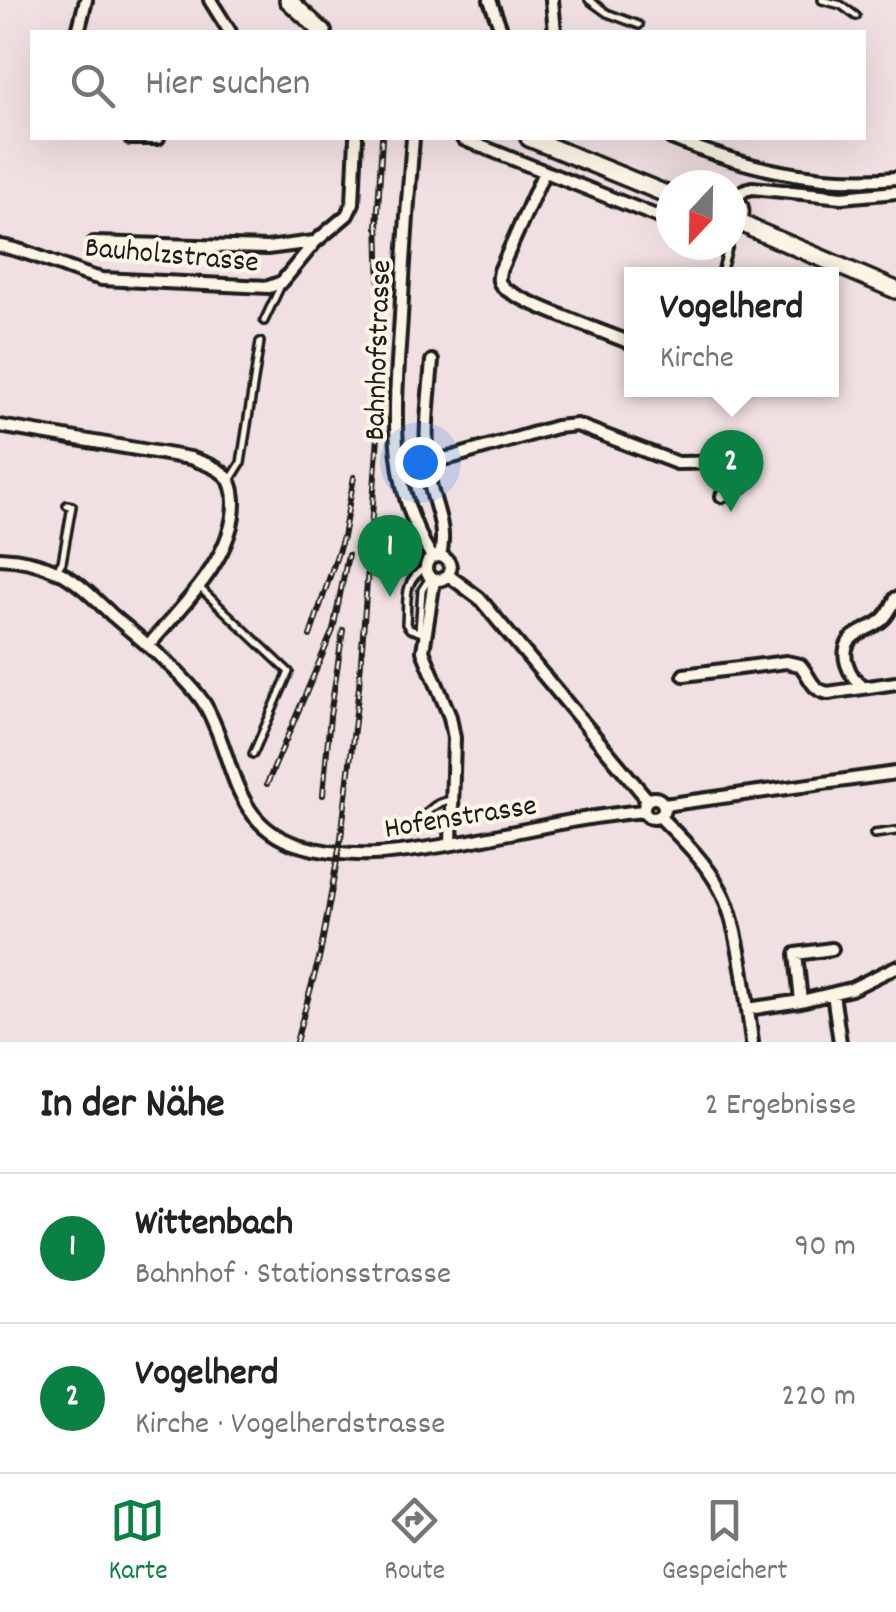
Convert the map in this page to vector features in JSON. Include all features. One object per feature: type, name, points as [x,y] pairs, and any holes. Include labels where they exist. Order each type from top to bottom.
[{"type":"main road","points":[[288,0],[321,30]]},
{"type":"main road","points":[[533,140],[656,190]]},
{"type":"main road","points":[[746,227],[896,290]]},
{"type":"street","points":[[78,30],[86,0]]},
{"type":"street","points":[[210,0],[229,30]]},
{"type":"street","points":[[490,0],[501,30]]},
{"type":"street","points":[[552,0],[554,30]]},
{"type":"street","name":"Bauholzstrasse","points":[[0,246],[102,278],[269,288],[282,282],[315,242],[347,215],[354,202],[356,140]]},
{"type":"street","name":"Bahnhofstrasse","points":[[412,140],[395,441],[404,496],[418,533],[436,556]]},
{"type":"street","points":[[465,140],[656,216]]},
{"type":"street","points":[[677,140],[746,164],[827,180],[896,178]]},
{"type":"street","points":[[544,172],[500,271],[500,284],[513,294],[624,340]]},
{"type":"street","points":[[790,193],[794,174]]},
{"type":"street","points":[[746,190],[842,197],[896,192]]},
{"type":"street","points":[[94,243],[266,248],[315,242]]},
{"type":"street","points":[[432,360],[427,462],[443,531],[436,556],[427,562],[430,575],[422,633],[425,657],[450,717],[454,738],[451,844]]},
{"type":"street","points":[[427,462],[577,424],[678,463],[731,462],[740,471],[743,486],[722,496]]},
{"type":"street","points":[[0,426],[190,458],[211,466],[228,479],[234,508],[230,533],[198,586],[148,646]]},
{"type":"street","points":[[430,575],[442,580],[448,575],[448,561],[436,556]]},
{"type":"street","name":"Hofenstrasse","points":[[0,558],[24,560],[56,571],[148,646],[205,704],[248,808],[279,836],[308,848],[349,854],[404,853],[646,805]]},
{"type":"street","points":[[448,575],[479,598],[646,805],[651,818],[664,812],[658,798],[646,805]]},
{"type":"street","points":[[865,688],[851,676],[846,649],[855,635],[885,618],[896,598]]},
{"type":"street","points":[[684,675],[794,662],[805,670],[811,685],[820,692],[896,683]]},
{"type":"street","points":[[664,805],[896,773]]},
{"type":"street","points":[[660,817],[722,891],[733,927],[752,1042]]},
{"type":"street","points":[[801,1001],[796,954],[832,950]]},
{"type":"street","points":[[748,1009],[833,994],[869,982],[896,967]]},
{"type":"street","points":[[833,994],[840,1042]]},
{"type":"lane","points":[[590,0],[607,13],[639,25]]},
{"type":"lane","points":[[822,0],[840,5],[856,16]]},
{"type":"lane","points":[[544,172],[554,148]]},
{"type":"lane","name":"Bauholzstrasse","points":[[264,321],[282,282]]},
{"type":"lane","points":[[228,479],[241,462],[260,342]]},
{"type":"lane","points":[[56,571],[62,562],[72,506],[67,504]]},
{"type":"lane","points":[[422,633],[406,624],[409,587],[410,580],[430,575]]},
{"type":"lane","points":[[198,586],[289,672],[253,754]]},
{"type":"lane","points":[[417,830],[426,812],[452,800]]},
{"type":"lane","points":[[874,834],[896,831]]},
{"type":"railway","points":[[377,227],[382,140]]},
{"type":"railway","points":[[296,1042],[320,955],[341,838],[359,687],[380,410],[378,217]]},
{"type":"railway","points":[[310,636],[343,537],[354,477]]},
{"type":"railway","points":[[267,784],[333,630],[348,555]]},
{"type":"railway","points":[[323,795],[343,630]]},
{"type":"place","name":"Vogelherd","points":[[731,512]]},
{"type":"place","name":"Wittenbach","points":[[390,597]]}]
